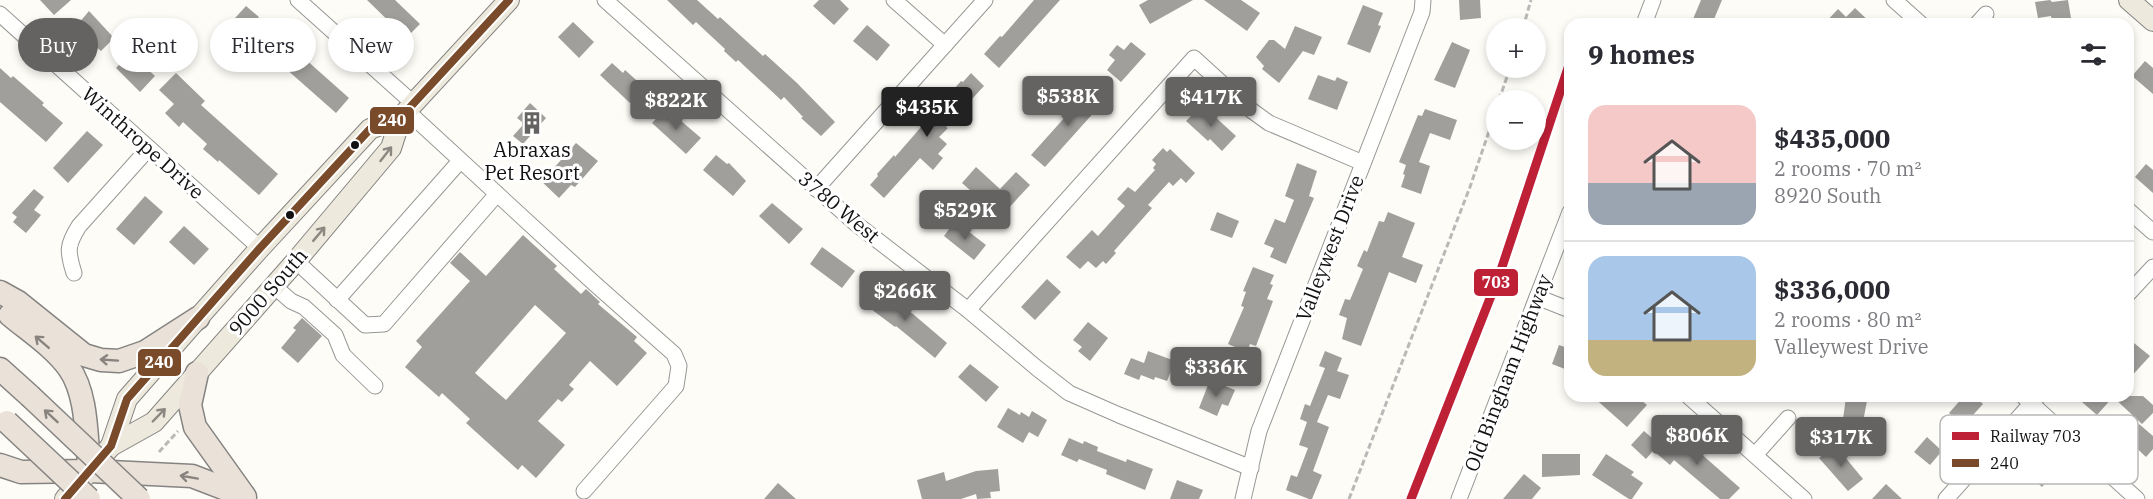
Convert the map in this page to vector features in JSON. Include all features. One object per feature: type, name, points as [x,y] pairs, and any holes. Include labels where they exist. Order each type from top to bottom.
[{"type":"highway","points":[[0,292],[18,302],[84,355],[101,360],[118,361],[145,352],[198,318]]},
{"type":"highway","points":[[0,306],[69,368],[78,387],[83,408],[90,471],[89,499]]},
{"type":"highway","points":[[0,369],[139,499]]},
{"type":"highway","points":[[197,373],[190,405],[195,427],[245,497]]},
{"type":"highway","points":[[3,418],[89,499]]},
{"type":"highway","points":[[0,465],[21,472],[90,471],[192,476],[245,497]]},
{"type":"main road","name":"9000 South","points":[[65,499],[111,446],[154,422],[392,148],[407,111],[509,0]]},
{"type":"main road","points":[[2129,0],[2153,21]]},
{"type":"main road","name":"9000 South","points":[[111,446],[127,399],[198,318],[370,129],[407,111]]},
{"type":"street","points":[[298,0],[407,111],[674,354],[679,366],[676,386],[584,491]]},
{"type":"street","name":"3780 West","points":[[606,0],[855,223],[968,310],[1069,393],[1251,468]]},
{"type":"street","points":[[894,0],[945,45]]},
{"type":"street","points":[[816,189],[985,0]]},
{"type":"street","name":"Valleywest Drive","points":[[1243,499],[1258,431],[1422,12],[1423,0]]},
{"type":"street","points":[[1646,18],[1653,0]]},
{"type":"street","points":[[1894,0],[1914,18]]},
{"type":"street","name":"Winthrope Drive","points":[[0,14],[260,248]]},
{"type":"street","points":[[968,310],[1194,58],[1251,110],[1269,123],[1363,163]]},
{"type":"street","points":[[74,273],[68,255],[70,240],[149,148]]},
{"type":"street","points":[[337,300],[460,160]]},
{"type":"street","points":[[296,261],[365,326],[384,324],[497,195]]},
{"type":"street","points":[[2134,215],[2153,232]]},
{"type":"street","name":"Old Bingham Highway","points":[[1459,499],[1564,228]]},
{"type":"street","points":[[2134,288],[2153,267]]},
{"type":"street","points":[[274,286],[291,301],[304,307],[335,335],[343,356],[375,386]]},
{"type":"street","points":[[1537,297],[1564,308]]},
{"type":"street","points":[[1695,402],[1804,499]]},
{"type":"street","points":[[2016,415],[2027,402]]},
{"type":"street","points":[[2034,402],[2048,415]]},
{"type":"street","points":[[1755,455],[1788,418]]},
{"type":"street","points":[[1946,499],[1958,484]]},
{"type":"street","points":[[2121,484],[2137,499]]},
{"type":"path","points":[[1526,18],[1531,0]]},
{"type":"path","points":[[1349,499],[1486,140]]},
{"type":"path","points":[[159,452],[178,431]]},
{"type":"building","points":[[40,0],[71,0],[54,15]]},
{"type":"building","points":[[367,0],[395,0],[414,18],[385,18]]},
{"type":"building","points":[[667,0],[697,0],[718,19],[720,17],[763,56],[765,54],[835,122],[821,136],[801,118],[803,117],[784,97],[781,100],[738,60],[736,62],[724,51],[725,49],[696,22],[693,25]]},
{"type":"building","points":[[819,0],[840,0],[849,9],[834,25],[813,6]]},
{"type":"building","points":[[1034,0],[1060,0],[999,68],[984,54]]},
{"type":"building","points":[[1148,0],[1193,0],[1150,24],[1139,5]]},
{"type":"building","points":[[1204,0],[1241,0],[1260,13],[1247,31]]},
{"type":"building","points":[[1459,0],[1480,0],[1481,18],[1460,20]]},
{"type":"building","points":[[1701,0],[1722,0],[1714,18],[1694,18]]},
{"type":"building","points":[[2068,0],[2071,18],[2051,18],[2051,16],[2038,18],[2035,2]]},
{"type":"building","points":[[1363,5],[1383,13],[1378,25],[1381,26],[1370,53],[1347,44]]},
{"type":"building","points":[[246,6],[259,17],[258,18],[235,18]]},
{"type":"building","points":[[1855,8],[1866,18],[1830,18],[1838,9],[1846,17]]},
{"type":"building","points":[[89,11],[95,18],[83,18]]},
{"type":"building","points":[[414,18],[420,24],[414,30]]},
{"type":"building","points":[[98,21],[110,34],[110,42],[101,51],[98,49]]},
{"type":"building","points":[[573,22],[594,42],[579,58],[558,37]]},
{"type":"building","points":[[867,25],[890,45],[877,61],[853,41]]},
{"type":"building","points":[[1295,26],[1322,37],[1314,55],[1303,51],[1279,83],[1262,69],[1264,66],[1256,57],[1269,40],[1274,40],[1285,49]]},
{"type":"building","points":[[1131,42],[1146,54],[1121,82],[1107,70],[1115,60],[1109,55],[1117,45],[1124,50]]},
{"type":"building","points":[[1452,42],[1470,50],[1455,88],[1434,80]]},
{"type":"building","points":[[2145,61],[2153,68],[2153,94],[2134,78],[2134,74]]},
{"type":"building","points":[[612,63],[623,73],[625,70],[644,87],[630,103],[600,75]]},
{"type":"building","points":[[0,68],[11,78],[13,76],[44,103],[42,105],[63,123],[46,142],[0,102]]},
{"type":"building","points":[[316,69],[349,98],[336,113],[290,72],[316,72]]},
{"type":"building","points":[[120,72],[151,72],[155,76],[140,92]]},
{"type":"building","points":[[176,73],[205,101],[201,105],[278,174],[259,195],[203,149],[207,144],[183,122],[179,127],[165,113],[174,104],[159,90]]},
{"type":"building","points":[[971,73],[984,86],[939,137],[947,144],[938,154],[943,158],[933,170],[920,158],[884,198],[870,185],[878,176],[877,174],[894,155],[895,157],[961,81],[963,82]]},
{"type":"building","points":[[1318,75],[1335,81],[1337,77],[1348,82],[1337,110],[1308,99]]},
{"type":"building","points":[[1092,87],[1106,99],[1045,167],[1031,155]]},
{"type":"building","name":"Abraxas Pet Resort","points":[[530,103],[546,118],[523,144],[513,136],[522,126],[522,122],[517,118]]},
{"type":"building","points":[[1200,107],[1212,114],[1236,136],[1222,151],[1186,121]]},
{"type":"building","points":[[666,108],[701,138],[686,154],[652,123]]},
{"type":"building","points":[[1425,109],[1457,120],[1450,140],[1430,133],[1419,162],[1430,166],[1421,194],[1401,187],[1406,165],[1399,162],[1418,115],[1422,116]]},
{"type":"building","points":[[87,131],[103,145],[68,183],[53,168]]},
{"type":"building","points":[[576,143],[598,161],[575,187],[571,185],[559,198],[539,179],[550,167],[553,169]]},
{"type":"building","points":[[1163,148],[1167,152],[1170,149],[1195,173],[1186,183],[1181,178],[1173,186],[1169,182],[1148,205],[1152,208],[1114,251],[1116,253],[1106,264],[1103,261],[1096,268],[1088,261],[1080,269],[1066,257],[1092,230],[1098,236],[1125,206],[1117,199],[1128,187],[1135,192],[1155,170],[1153,168],[1156,164],[1152,160]]},
{"type":"building","points":[[716,155],[727,164],[729,163],[746,181],[733,196],[703,170]]},
{"type":"building","points":[[1297,163],[1317,171],[1309,196],[1314,198],[1286,264],[1270,257],[1274,248],[1264,244],[1275,219],[1285,223],[1294,200],[1285,196]]},
{"type":"building","points":[[2146,164],[2153,170],[2153,193],[2135,177]]},
{"type":"building","points":[[976,167],[1000,189],[1016,172],[1030,185],[1005,212],[984,193],[979,198],[962,183]]},
{"type":"building","points":[[34,189],[44,197],[34,210],[41,215],[26,233],[13,222],[17,217],[12,213]]},
{"type":"building","points":[[145,196],[163,212],[134,245],[116,229]]},
{"type":"building","points":[[772,203],[803,229],[789,244],[759,216]]},
{"type":"building","points":[[1217,212],[1239,221],[1232,238],[1210,230]]},
{"type":"building","points":[[1388,212],[1415,223],[1402,257],[1423,265],[1416,283],[1389,272],[1361,346],[1342,339],[1347,318],[1339,315],[1345,299],[1350,300],[1363,269],[1357,266],[1364,250],[1367,252],[1379,221],[1384,222]]},
{"type":"building","points":[[955,221],[986,245],[974,260],[944,236]]},
{"type":"building","points":[[184,226],[209,249],[194,265],[169,242]]},
{"type":"building","points":[[523,235],[557,266],[554,269],[581,294],[586,289],[600,302],[598,304],[637,337],[634,341],[647,353],[617,386],[590,361],[569,385],[574,389],[562,402],[558,399],[538,421],[565,445],[536,478],[522,465],[518,470],[466,423],[470,419],[442,393],[439,397],[405,367],[422,347],[416,341],[470,281],[450,263],[460,252],[486,276]],"holes":[[[535,305],[566,333],[506,400],[475,373]]]},
{"type":"building","points":[[822,247],[855,271],[842,288],[810,264]]},
{"type":"building","points":[[1253,267],[1274,275],[1270,284],[1273,285],[1267,299],[1273,301],[1256,346],[1250,344],[1247,352],[1228,344],[1244,307],[1241,306],[1246,292],[1243,291]]},
{"type":"building","points":[[1047,279],[1061,292],[1035,320],[1021,307]]},
{"type":"building","points":[[874,287],[913,314],[947,343],[935,358],[863,303]]},
{"type":"building","points":[[302,318],[322,336],[298,363],[281,348],[296,330],[293,328]]},
{"type":"building","points":[[1088,322],[1108,338],[1090,361],[1078,351],[1082,347],[1073,340]]},
{"type":"building","points":[[2134,343],[2150,356],[2134,373]]},
{"type":"building","points":[[1559,345],[1564,347],[1564,369],[1552,364]]},
{"type":"building","points":[[1148,351],[1175,361],[1167,381],[1155,377],[1154,380],[1141,375],[1139,380],[1124,374],[1131,358],[1144,363]]},
{"type":"building","points":[[1325,351],[1342,358],[1337,371],[1349,375],[1340,399],[1328,395],[1317,422],[1329,427],[1313,471],[1322,475],[1312,499],[1309,499],[1286,490],[1291,475],[1297,477],[1308,448],[1299,445],[1307,422],[1300,419],[1305,404],[1310,406],[1325,368],[1319,366]]},
{"type":"building","points":[[970,364],[999,387],[986,402],[958,377]]},
{"type":"building","points":[[1210,380],[1235,390],[1228,406],[1222,404],[1217,416],[1199,408]]},
{"type":"building","points":[[2134,396],[2143,396],[2153,405],[2153,413],[2142,424],[2138,420],[2138,415],[2132,415],[2118,402],[2134,402]]},
{"type":"building","points":[[1599,402],[1643,402],[1647,405],[1627,427]]},
{"type":"building","points":[[1845,402],[1867,402],[1860,437],[1841,434]]},
{"type":"building","points":[[1959,402],[1981,402],[1983,404],[1973,415],[1949,413]]},
{"type":"building","points":[[2082,402],[2109,402],[2097,415]]},
{"type":"building","points":[[1008,408],[1029,417],[1032,411],[1047,420],[1038,437],[1029,432],[1023,443],[997,427]]},
{"type":"building","points":[[2138,425],[2153,436],[2153,449],[2146,457],[2138,449]]},
{"type":"building","points":[[1674,430],[1740,488],[1729,499],[1720,499],[1674,460],[1670,465],[1655,452]]},
{"type":"building","points":[[1644,431],[1659,444],[1646,459],[1631,445]]},
{"type":"building","points":[[1927,437],[1940,449],[1940,453],[1930,465],[1914,452]]},
{"type":"building","points":[[1069,438],[1083,444],[1084,441],[1098,447],[1097,451],[1126,462],[1127,459],[1153,469],[1145,490],[1106,474],[1107,470],[1061,455]]},
{"type":"building","points":[[1835,445],[1863,479],[1848,491],[1819,458]]},
{"type":"building","points":[[1542,454],[1580,454],[1580,475],[1542,477]]},
{"type":"building","points":[[1606,454],[1634,472],[1631,475],[1643,483],[1632,499],[1592,475]]},
{"type":"building","points":[[998,469],[1000,491],[990,492],[991,498],[977,499],[976,494],[961,499],[922,499],[917,480],[944,472],[946,481],[976,471]]},
{"type":"building","points":[[1524,474],[1541,488],[1532,499],[1503,499]]},
{"type":"building","points":[[1177,480],[1203,490],[1199,499],[1170,499]]},
{"type":"building","points":[[778,483],[796,499],[764,499]]},
{"type":"building","points":[[1886,484],[1902,499],[1872,499]]},
{"type":"rail line","name":"703","points":[[1411,499],[1500,273],[1564,80]]},
{"type":"transit line","name":"240","points":[[65,499],[111,446],[127,399],[260,248],[370,129],[401,117],[509,0]]},
{"type":"place","name":"Abraxas Pet Resort","points":[[532,123]]}]
